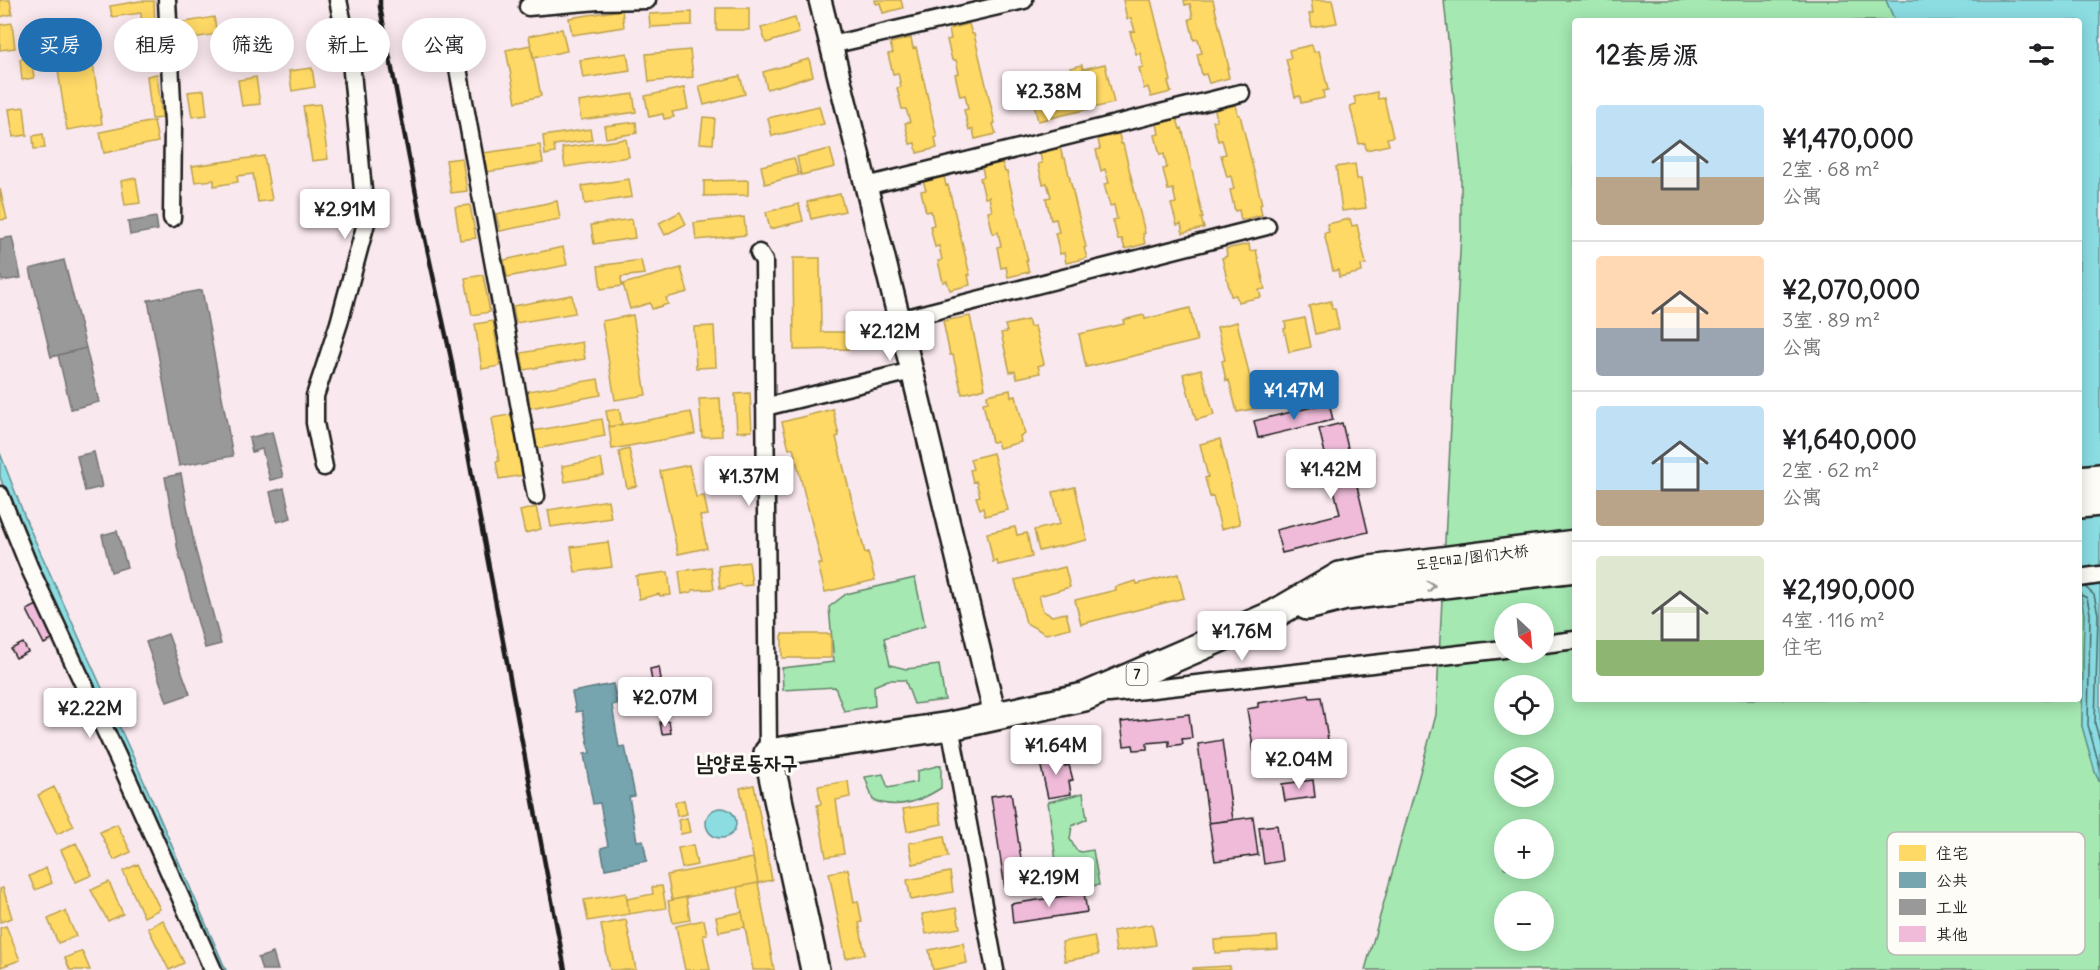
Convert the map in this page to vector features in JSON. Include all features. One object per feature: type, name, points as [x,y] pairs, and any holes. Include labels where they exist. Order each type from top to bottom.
[{"type":"main road","points":[[2082,480],[2100,478]]},
{"type":"main road","points":[[2082,504],[2100,502]]},
{"type":"main road","name":"도문대교/图们大桥","points":[[1372,581],[1572,545]]},
{"type":"main road","name":"도문대교/图们大桥","points":[[1372,581],[1572,568]]},
{"type":"main road","name":"7","points":[[768,753],[950,726],[1084,697],[1273,615],[1340,576],[1372,581]]},
{"type":"main road","points":[[768,753],[815,970]]},
{"type":"street","points":[[167,0],[173,123],[172,218]]},
{"type":"street","points":[[324,467],[315,423],[315,396],[342,312],[366,223],[351,61],[338,0]]},
{"type":"street","points":[[528,7],[598,1],[647,0]]},
{"type":"street","points":[[820,0],[994,715]]},
{"type":"street","points":[[831,45],[1024,0]]},
{"type":"street","points":[[459,72],[536,496]]},
{"type":"street","points":[[866,186],[1241,93]]},
{"type":"street","points":[[899,320],[1267,226]]},
{"type":"street","points":[[759,253],[764,261],[768,753]]},
{"type":"street","points":[[765,407],[912,371]]},
{"type":"street","points":[[0,495],[30,569],[213,970]]},
{"type":"street","points":[[2082,578],[2100,575]]},
{"type":"street","points":[[1554,643],[1572,640]]},
{"type":"street","points":[[1084,697],[1494,650]]},
{"type":"street","points":[[950,726],[995,970]]},
{"type":"green space","points":[[1444,0],[1886,0],[1894,18],[1572,18],[1572,702],[2082,702],[2082,602],[2084,614],[2082,726],[2100,783],[2100,970],[1365,970],[1436,715],[1461,232],[1461,168]]},
{"type":"green space","points":[[915,578],[925,626],[884,638],[890,665],[906,669],[939,665],[945,700],[914,704],[905,680],[888,680],[874,686],[875,706],[844,711],[835,687],[783,690],[782,668],[834,662],[829,607],[846,594]]},
{"type":"green space","points":[[941,765],[941,788],[908,803],[891,804],[873,800],[865,777],[883,774],[888,788],[917,782],[917,771]]},
{"type":"green space","points":[[1083,793],[1087,819],[1072,826],[1070,839],[1076,850],[1081,852],[1093,850],[1099,885],[1079,887],[1065,881],[1056,861],[1048,802]]},
{"type":"water","points":[[1886,0],[2100,0],[2100,783],[2082,726],[2084,614],[2082,602],[2082,18],[1894,18]]},
{"type":"water","points":[[0,453],[28,525],[135,761],[226,970],[218,970],[21,532],[0,477]]},
{"type":"water","points":[[721,808],[732,812],[736,823],[732,834],[721,838],[710,834],[706,823],[710,812]]},
{"type":"building: 住宅","points":[[0,0],[10,0],[12,14],[0,17]]},
{"type":"building: 住宅","points":[[875,0],[901,0],[903,8],[883,13],[880,3],[876,4]]},
{"type":"building: 住宅","points":[[1123,0],[1151,0],[1171,81],[1168,82],[1171,92],[1151,97],[1148,87],[1144,89],[1139,68],[1143,67],[1140,53],[1136,54],[1130,32],[1135,31],[1131,18],[1127,19]]},
{"type":"building: 住宅","points":[[1184,0],[1213,0],[1229,68],[1227,68],[1229,78],[1209,83],[1206,74],[1202,75],[1197,54],[1202,53],[1198,39],[1194,40],[1189,19],[1193,18],[1190,4],[1185,5]]},
{"type":"building: 住宅","points":[[1311,0],[1332,0],[1337,23],[1312,27],[1309,14],[1313,13]]},
{"type":"building: 住宅","points":[[154,1],[155,18],[141,18],[141,13],[112,17],[110,6]]},
{"type":"building: 住宅","points":[[716,8],[749,8],[749,30],[716,30]]},
{"type":"building: 住宅","points":[[622,10],[624,27],[572,35],[569,18]]},
{"type":"building: 住宅","points":[[692,12],[692,25],[650,27],[649,14]]},
{"type":"building: 住宅","points":[[214,17],[210,18],[210,35],[198,37],[198,20]]},
{"type":"building: 住宅","points":[[795,18],[799,33],[766,43],[761,28]]},
{"type":"building: 住宅","points":[[12,23],[15,48],[0,50],[0,25]]},
{"type":"building: 住宅","points":[[969,24],[974,34],[996,134],[975,139],[973,129],[969,130],[964,110],[968,109],[965,95],[960,96],[955,74],[959,73],[956,60],[952,60],[947,40],[951,39],[949,29]]},
{"type":"building: 住宅","points":[[562,29],[567,51],[533,58],[529,36]]},
{"type":"building: 住宅","points":[[911,38],[913,48],[916,47],[937,137],[935,138],[937,148],[917,153],[915,143],[910,144],[905,123],[910,122],[906,109],[902,109],[897,88],[901,87],[898,73],[893,74],[888,54],[893,53],[890,43]]},
{"type":"building: 住宅","points":[[531,45],[541,96],[516,102],[506,50]]},
{"type":"building: 住宅","points":[[1312,45],[1314,52],[1319,51],[1328,90],[1323,91],[1324,98],[1301,103],[1300,96],[1295,97],[1286,59],[1291,58],[1289,50]]},
{"type":"building: 住宅","points":[[690,50],[693,77],[649,82],[646,54]]},
{"type":"building: 住宅","points":[[627,53],[630,71],[583,78],[580,60]]},
{"type":"building: 住宅","points":[[809,59],[813,76],[767,89],[763,72]]},
{"type":"building: 住宅","points":[[1105,64],[1114,103],[1038,121],[1029,82],[1071,72],[1070,68],[1082,65],[1083,69]]},
{"type":"building: 住宅","points":[[306,69],[306,72],[313,72],[315,87],[292,91],[289,72]]},
{"type":"building: 住宅","points":[[21,72],[33,72],[34,78],[22,80]]},
{"type":"building: 住宅","points":[[58,72],[94,72],[102,124],[67,130]]},
{"type":"building: 住宅","points":[[157,74],[162,118],[152,119],[147,76]]},
{"type":"building: 住宅","points":[[740,76],[745,94],[704,105],[699,86]]},
{"type":"building: 住宅","points":[[256,77],[260,104],[242,106],[238,80]]},
{"type":"building: 住宅","points":[[684,88],[688,109],[672,112],[674,117],[664,119],[663,114],[649,117],[645,96]]},
{"type":"building: 住宅","points":[[204,90],[207,115],[192,117],[188,92]]},
{"type":"building: 住宅","points":[[1377,92],[1378,99],[1384,98],[1393,137],[1387,138],[1389,145],[1366,150],[1365,143],[1359,144],[1350,106],[1356,104],[1354,97]]},
{"type":"building: 住宅","points":[[633,94],[636,112],[581,120],[578,102]]},
{"type":"building: 住宅","points":[[320,104],[328,159],[312,161],[303,106]]},
{"type":"building: 住宅","points":[[1236,105],[1262,204],[1260,205],[1262,215],[1241,220],[1239,210],[1235,211],[1230,190],[1234,189],[1231,176],[1227,177],[1221,155],[1226,154],[1222,140],[1218,141],[1213,121],[1217,120],[1215,110]]},
{"type":"building: 住宅","points":[[819,106],[824,124],[772,136],[768,118]]},
{"type":"building: 住宅","points":[[24,107],[27,135],[13,137],[9,109]]},
{"type":"building: 住宅","points":[[703,117],[715,118],[713,144],[700,143]]},
{"type":"building: 住宅","points":[[1177,119],[1180,129],[1182,128],[1204,228],[1183,233],[1181,224],[1177,225],[1171,204],[1176,203],[1173,189],[1168,190],[1163,169],[1167,168],[1164,154],[1160,155],[1155,135],[1159,134],[1157,124]]},
{"type":"building: 住宅","points":[[154,121],[158,142],[104,153],[100,132]]},
{"type":"building: 住宅","points":[[636,122],[637,133],[606,138],[604,126]]},
{"type":"building: 住宅","points":[[590,129],[592,140],[554,145],[555,153],[545,155],[543,136]]},
{"type":"building: 住宅","points":[[43,134],[45,148],[34,149],[33,136]]},
{"type":"building: 住宅","points":[[1119,134],[1145,233],[1143,234],[1145,244],[1125,249],[1122,239],[1118,240],[1113,220],[1117,219],[1114,205],[1110,206],[1104,184],[1109,183],[1105,169],[1101,171],[1096,150],[1100,149],[1098,139]]},
{"type":"building: 住宅","points":[[626,139],[629,157],[565,167],[562,148]]},
{"type":"building: 住宅","points":[[540,145],[543,163],[487,172],[484,153]]},
{"type":"building: 住宅","points":[[1060,148],[1065,158],[1087,258],[1066,263],[1064,253],[1060,254],[1055,233],[1059,232],[1056,219],[1051,220],[1046,198],[1051,197],[1047,183],[1043,184],[1038,164],[1042,163],[1040,153]]},
{"type":"building: 住宅","points":[[830,149],[835,167],[801,175],[797,157]]},
{"type":"building: 住宅","points":[[264,156],[272,200],[258,202],[253,174],[237,176],[238,182],[214,186],[214,180],[195,182],[192,166]]},
{"type":"building: 住宅","points":[[462,158],[467,191],[451,193],[446,160]]},
{"type":"building: 住宅","points":[[794,158],[799,175],[765,184],[761,166]]},
{"type":"building: 住宅","points":[[1002,162],[1007,172],[1029,272],[1008,277],[1006,267],[1001,268],[997,247],[1001,246],[998,232],[993,234],[988,212],[992,211],[989,197],[985,198],[980,178],[984,177],[982,167]]},
{"type":"building: 住宅","points":[[1355,164],[1357,179],[1361,179],[1366,208],[1342,211],[1336,167]]},
{"type":"building: 住宅","points":[[944,176],[970,275],[968,275],[970,285],[950,290],[947,281],[943,282],[938,261],[942,260],[939,246],[935,247],[930,226],[934,225],[931,211],[926,212],[921,191],[926,190],[923,181]]},
{"type":"building: 住宅","points":[[136,178],[140,203],[125,205],[121,181]]},
{"type":"building: 住宅","points":[[629,179],[632,197],[585,204],[582,186]]},
{"type":"building: 住宅","points":[[748,180],[748,195],[704,196],[704,181]]},
{"type":"building: 住宅","points":[[0,189],[7,219],[0,220]]},
{"type":"building: 住宅","points":[[840,194],[845,211],[811,219],[807,202]]},
{"type":"building: 住宅","points":[[557,201],[560,219],[500,231],[496,214]]},
{"type":"building: 住宅","points":[[799,204],[803,221],[770,229],[766,212]]},
{"type":"building: 住宅","points":[[470,205],[476,238],[460,240],[455,207]]},
{"type":"building: 住宅","points":[[680,212],[686,224],[665,235],[659,223]]},
{"type":"building: 住宅","points":[[744,217],[746,235],[696,240],[694,223]]},
{"type":"building: 住宅","points":[[632,219],[635,238],[594,244],[591,225]]},
{"type":"building: 住宅","points":[[1350,219],[1352,226],[1357,225],[1366,264],[1361,265],[1362,272],[1339,277],[1338,270],[1333,271],[1324,233],[1329,232],[1327,224]]},
{"type":"building: 住宅","points":[[1249,244],[1250,251],[1256,250],[1265,289],[1259,290],[1261,297],[1238,302],[1236,295],[1231,296],[1222,258],[1227,256],[1226,249]]},
{"type":"building: 住宅","points":[[563,247],[567,265],[507,277],[504,260]]},
{"type":"building: 住宅","points":[[793,258],[820,258],[821,332],[853,332],[853,349],[794,350]]},
{"type":"building: 住宅","points":[[641,260],[644,274],[621,277],[622,286],[601,289],[598,266]]},
{"type":"building: 住宅","points":[[681,268],[688,292],[666,298],[668,304],[652,309],[650,303],[630,309],[623,284]]},
{"type":"building: 住宅","points":[[483,275],[490,312],[472,315],[465,278]]},
{"type":"building: 住宅","points":[[572,295],[575,313],[516,323],[513,306]]},
{"type":"building: 住宅","points":[[1331,301],[1339,329],[1315,334],[1309,306]]},
{"type":"building: 住宅","points":[[1190,308],[1197,341],[1086,367],[1079,334],[1124,324],[1123,320],[1144,315],[1145,319]]},
{"type":"building: 住宅","points":[[633,315],[646,395],[615,400],[602,321]]},
{"type":"building: 住宅","points":[[970,316],[985,388],[962,394],[943,321]]},
{"type":"building: 住宅","points":[[1305,318],[1311,347],[1289,352],[1284,329],[1286,328],[1285,322]]},
{"type":"building: 住宅","points":[[1028,320],[1030,327],[1035,326],[1044,364],[1038,366],[1040,373],[1017,378],[1015,371],[1010,372],[1001,333],[1007,332],[1005,325]]},
{"type":"building: 住宅","points":[[493,321],[500,366],[482,369],[475,324]]},
{"type":"building: 住宅","points":[[1237,322],[1257,408],[1237,412],[1229,380],[1226,381],[1222,361],[1225,360],[1217,327]]},
{"type":"building: 住宅","points":[[714,326],[716,367],[696,368],[694,327]]},
{"type":"building: 住宅","points":[[582,342],[585,359],[524,370],[521,353]]},
{"type":"building: 住宅","points":[[1201,369],[1214,415],[1196,420],[1183,374]]},
{"type":"building: 住宅","points":[[598,379],[601,395],[530,408],[528,391]]},
{"type":"building: 住宅","points":[[1010,390],[1011,397],[1016,396],[1025,434],[1020,436],[1021,442],[999,448],[997,441],[992,442],[983,403],[988,402],[987,395]]},
{"type":"building: 住宅","points":[[750,393],[752,431],[737,432],[735,394]]},
{"type":"building: 住宅","points":[[720,398],[722,436],[702,437],[699,399]]},
{"type":"building: 住宅","points":[[619,409],[622,424],[609,427],[606,411]]},
{"type":"building: 住宅","points":[[833,409],[839,436],[836,437],[865,553],[868,552],[875,580],[825,592],[818,564],[822,564],[793,448],[789,449],[782,422]]},
{"type":"building: 住宅","points":[[691,412],[695,434],[612,449],[609,427]]},
{"type":"building: 住宅","points":[[514,414],[524,475],[499,479],[496,462],[499,461],[492,418]]},
{"type":"building: 住宅","points":[[602,419],[605,436],[535,449],[532,431]]},
{"type":"building: 住宅","points":[[1220,439],[1240,524],[1221,529],[1213,496],[1210,497],[1205,478],[1208,477],[1200,444]]},
{"type":"building: 住宅","points":[[629,449],[637,486],[627,488],[619,452]]},
{"type":"building: 住宅","points":[[993,453],[1008,510],[985,516],[976,497],[980,496],[976,481],[973,482],[970,459]]},
{"type":"building: 住宅","points":[[601,459],[604,475],[565,482],[562,466]]},
{"type":"building: 住宅","points":[[689,465],[696,497],[704,496],[708,515],[700,516],[707,548],[678,554],[660,471]]},
{"type":"building: 住宅","points":[[1075,487],[1087,540],[1039,551],[1034,530],[1060,524],[1053,492]]},
{"type":"building: 住宅","points":[[608,500],[611,518],[551,527],[548,510]]},
{"type":"building: 住宅","points":[[536,507],[541,529],[525,533],[520,511]]},
{"type":"building: 住宅","points":[[1015,527],[1017,535],[1027,533],[1032,557],[998,565],[997,561],[993,562],[987,533]]},
{"type":"building: 住宅","points":[[608,542],[612,567],[575,572],[571,547]]},
{"type":"building: 住宅","points":[[749,562],[752,585],[741,586],[740,584],[720,589],[718,566]]},
{"type":"building: 住宅","points":[[711,567],[714,589],[692,590],[692,592],[682,594],[679,571]]},
{"type":"building: 住宅","points":[[1065,567],[1070,587],[1039,596],[1043,611],[1052,616],[1066,613],[1070,628],[1046,634],[1026,623],[1015,580]]},
{"type":"building: 住宅","points":[[668,572],[671,595],[660,596],[659,594],[639,599],[636,576]]},
{"type":"building: 住宅","points":[[1178,574],[1184,598],[1081,624],[1075,600],[1116,590],[1115,587],[1136,581],[1137,584]]},
{"type":"building: 住宅","points":[[782,634],[831,634],[831,658],[782,658]]},
{"type":"building: 住宅","points":[[848,781],[850,797],[836,800],[844,854],[826,857],[817,805],[821,804],[818,786]]},
{"type":"building: 住宅","points":[[754,785],[772,880],[758,883],[740,788]]},
{"type":"building: 住宅","points":[[54,787],[74,826],[57,834],[38,795]]},
{"type":"building: 住宅","points":[[684,800],[687,814],[677,816],[675,802]]},
{"type":"building: 住宅","points":[[938,803],[942,824],[907,831],[903,809]]},
{"type":"building: 住宅","points":[[687,818],[690,832],[681,834],[678,820]]},
{"type":"building: 住宅","points":[[117,824],[131,852],[114,860],[100,832]]},
{"type":"building: 住宅","points":[[944,836],[948,857],[913,864],[909,843]]},
{"type":"building: 住宅","points":[[76,843],[92,875],[76,882],[61,850]]},
{"type":"building: 住宅","points":[[693,845],[697,865],[682,868],[678,848]]},
{"type":"building: 住宅","points":[[753,858],[758,883],[672,900],[667,875]]},
{"type":"building: 住宅","points":[[138,864],[160,909],[144,917],[123,871]]},
{"type":"building: 住宅","points":[[46,868],[52,883],[35,890],[29,876]]},
{"type":"building: 住宅","points":[[848,869],[854,902],[858,901],[862,922],[859,923],[865,954],[846,958],[829,873]]},
{"type":"building: 住宅","points":[[950,872],[953,892],[911,900],[907,880]]},
{"type":"building: 住宅","points":[[109,882],[123,914],[108,921],[91,890]]},
{"type":"building: 住宅","points":[[758,883],[774,970],[753,970],[737,887]]},
{"type":"building: 住宅","points":[[662,886],[666,908],[629,914],[627,899],[653,894],[652,887]]},
{"type":"building: 住宅","points":[[3,888],[12,918],[0,922],[0,889]]},
{"type":"building: 住宅","points":[[626,893],[629,914],[588,921],[584,900]]},
{"type":"building: 住宅","points":[[686,897],[690,920],[673,923],[668,901]]},
{"type":"building: 住宅","points":[[956,908],[960,928],[926,934],[922,914]]},
{"type":"building: 住宅","points":[[65,911],[76,936],[58,943],[48,919]]},
{"type":"building: 住宅","points":[[742,912],[745,927],[719,932],[716,917]]},
{"type":"building: 住宅","points":[[163,920],[184,963],[169,970],[148,928]]},
{"type":"building: 住宅","points":[[626,920],[636,970],[610,970],[601,925]]},
{"type":"building: 住宅","points":[[704,920],[707,934],[703,935],[710,970],[685,970],[676,926]]},
{"type":"building: 住宅","points":[[1152,924],[1156,945],[1116,952],[1113,931]]},
{"type":"building: 住宅","points":[[6,926],[20,960],[1,967],[0,928]]},
{"type":"building: 住宅","points":[[1094,936],[1098,955],[1065,961],[1062,942]]},
{"type":"building: 住宅","points":[[1277,936],[1278,949],[1215,953],[1214,940]]},
{"type":"building: 住宅","points":[[963,943],[967,963],[933,970],[929,950]]},
{"type":"building: 住宅","points":[[82,951],[90,970],[70,970],[65,958]]},
{"type":"building: 住宅","points":[[1230,966],[1230,970],[1193,970],[1193,968]]},
{"type":"building: 公共","points":[[613,684],[617,704],[612,705],[619,747],[625,746],[635,796],[629,797],[637,841],[643,840],[647,861],[605,869],[601,848],[608,846],[600,803],[593,804],[584,754],[590,753],[582,711],[576,712],[572,692]]},
{"type":"building: 工业","points":[[156,217],[158,230],[130,235],[128,222]]},
{"type":"building: 工业","points":[[12,237],[21,278],[2,281],[0,239]]},
{"type":"building: 工业","points":[[64,260],[86,348],[51,357],[30,269]]},
{"type":"building: 工业","points":[[202,290],[233,456],[179,466],[148,300]]},
{"type":"building: 工业","points":[[86,348],[99,402],[71,409],[58,355]]},
{"type":"building: 工业","points":[[272,432],[283,477],[270,480],[262,449],[252,452],[249,438]]},
{"type":"building: 工业","points":[[94,452],[102,487],[85,491],[77,456]]},
{"type":"building: 工业","points":[[181,474],[195,548],[221,644],[205,648],[178,551],[165,477]]},
{"type":"building: 工业","points":[[284,488],[291,518],[277,522],[270,492]]},
{"type":"building: 工业","points":[[117,531],[127,567],[111,572],[102,535]]},
{"type":"building: 工业","points":[[168,634],[190,694],[167,702],[146,642]]},
{"type":"building: 工业","points":[[273,953],[278,970],[262,970],[258,958]]},
{"type":"building: 其他","points":[[1329,403],[1333,420],[1258,438],[1254,421]]},
{"type":"building: 其他","points":[[1342,423],[1368,532],[1282,553],[1276,530],[1340,514],[1319,429]]},
{"type":"building: 其他","points":[[39,604],[56,638],[44,644],[27,610]]},
{"type":"building: 其他","points":[[23,643],[28,652],[16,658],[11,649]]},
{"type":"building: 其他","points":[[659,667],[661,679],[652,681],[650,669]]},
{"type":"building: 其他","points":[[664,694],[666,706],[657,708],[655,696]]},
{"type":"building: 其他","points":[[1309,695],[1310,698],[1321,697],[1328,740],[1254,752],[1247,709],[1258,707],[1258,703]]},
{"type":"building: 其他","points":[[1189,714],[1192,738],[1182,739],[1183,744],[1169,746],[1169,741],[1147,743],[1147,749],[1134,750],[1133,745],[1124,746],[1121,722]]},
{"type":"building: 其他","points":[[669,721],[671,733],[662,734],[660,722]]},
{"type":"building: 其他","points":[[1222,740],[1233,820],[1209,823],[1198,744]]},
{"type":"building: 其他","points":[[1063,753],[1065,766],[1069,765],[1073,780],[1069,781],[1071,794],[1048,798],[1039,758]]},
{"type":"building: 其他","points":[[1313,780],[1315,797],[1285,801],[1282,784]]},
{"type":"building: 其他","points":[[1011,793],[1025,885],[1005,888],[991,796]]},
{"type":"building: 其他","points":[[1253,817],[1258,855],[1215,861],[1209,823]]},
{"type":"building: 其他","points":[[1277,825],[1282,861],[1264,864],[1259,827]]},
{"type":"building: 其他","points":[[1084,893],[1087,912],[1013,923],[1011,904]]},
{"type":"railway","points":[[380,0],[422,225],[451,358],[565,970]]},
{"type":"district","name":"남양로동자구","points":[[747,762]]}]
